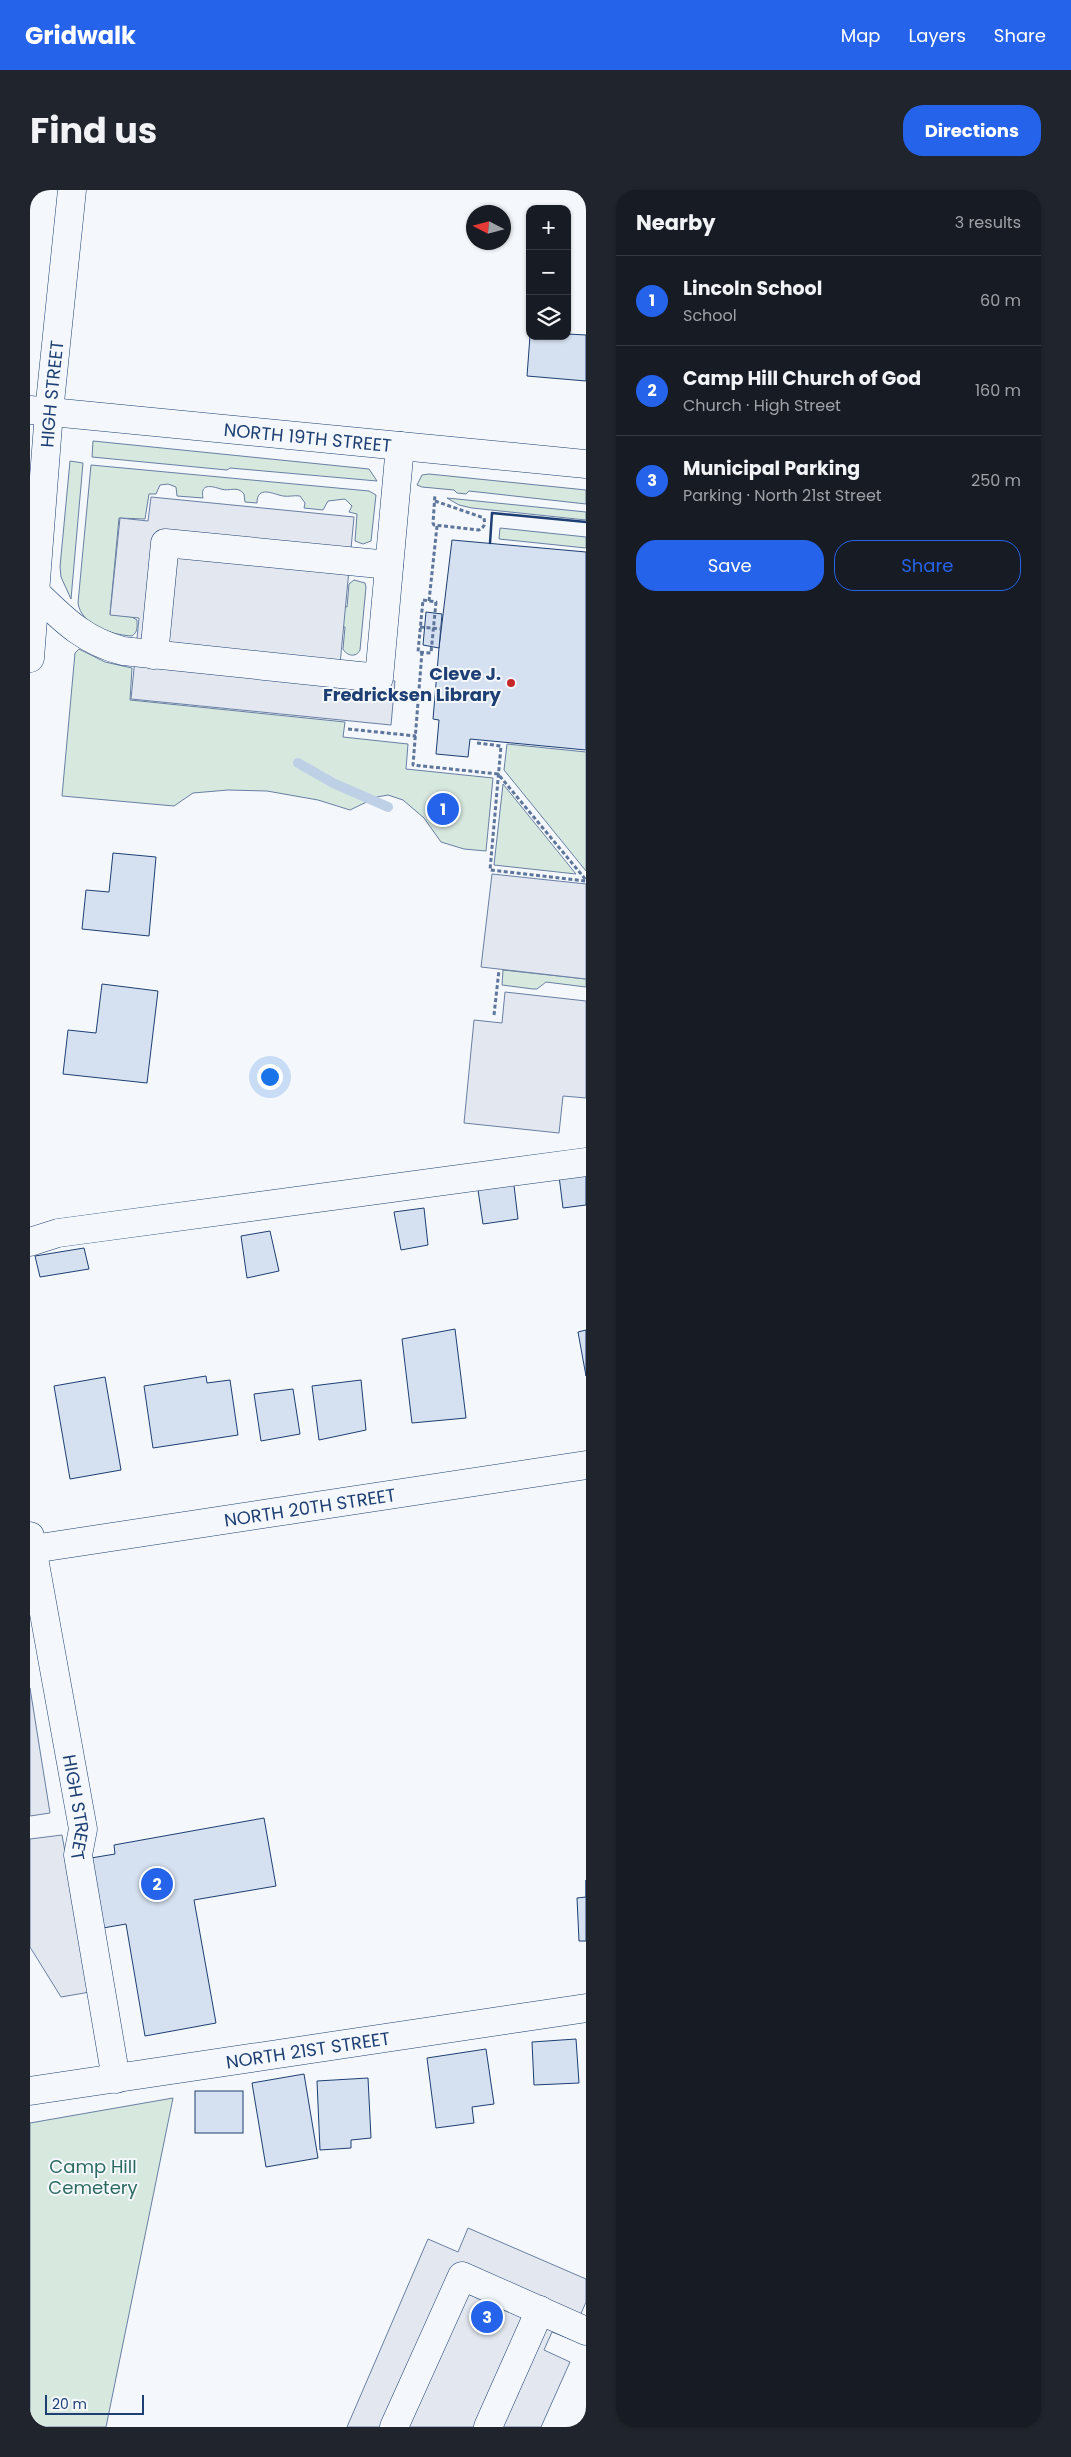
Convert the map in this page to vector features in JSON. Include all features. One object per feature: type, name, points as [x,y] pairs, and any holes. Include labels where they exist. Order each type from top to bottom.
[{"type":"street","name":"HIGH STREET","points":[[30,658],[36,593],[40,411],[72,190]]},
{"type":"street","name":"NORTH 19TH STREET","points":[[40,411],[586,464]]},
{"type":"street","points":[[36,593],[71,626],[102,646],[154,655],[378,678],[400,446]]},
{"type":"street","points":[[154,655],[165,543],[389,565]]},
{"type":"street","points":[[30,1242],[58,1233],[586,1162]]},
{"type":"street","name":"NORTH 20TH STREET","points":[[31,1543],[62,1543],[586,1465]]},
{"type":"street","name":"HIGH STREET","points":[[31,1543],[83,1829],[78,1855],[116,2079]]},
{"type":"street","name":"NORTH 21ST STREET","points":[[30,2091],[586,2008]]},
{"type":"street","points":[[394,2427],[462,2276],[586,2331]]},
{"type":"street","points":[[488,2427],[540,2310]]},
{"type":"path","points":[[435,494],[433,523],[437,526],[479,530],[485,524],[484,518],[435,501]]},
{"type":"path","points":[[429,601],[437,526]]},
{"type":"path","points":[[423,600],[436,602],[431,653],[418,652],[418,627],[423,600]]},
{"type":"path","points":[[418,627],[440,629]]},
{"type":"path","points":[[422,652],[413,765],[498,774],[586,881]]},
{"type":"path","points":[[348,729],[416,736]]},
{"type":"path","points":[[476,743],[500,746],[490,870],[586,881]]},
{"type":"path","points":[[494,1015],[498,970]]},
{"type":"green space","points":[[93,441],[369,469],[377,481],[230,468],[227,470],[92,457]]},
{"type":"green space","points":[[70,461],[83,463],[71,599],[61,577],[60,567]]},
{"type":"green space","points":[[91,465],[369,491],[376,495],[371,541],[363,544],[355,541],[357,514],[349,512],[352,506],[345,499],[328,501],[323,510],[304,508],[305,503],[300,496],[285,496],[263,492],[258,497],[257,503],[245,502],[244,494],[236,489],[224,490],[207,487],[203,490],[203,498],[177,496],[176,487],[168,484],[160,485],[156,494],[149,494],[145,519],[119,518],[110,614],[132,617],[137,620],[137,627],[132,636],[116,634],[91,623],[80,611],[78,603]]},
{"type":"green space","points":[[429,474],[586,490],[586,504],[469,491],[466,494],[457,493],[454,490],[417,485],[422,475]]},
{"type":"green space","points":[[447,498],[586,512],[586,520],[472,508],[459,505]]},
{"type":"green space","points":[[500,528],[586,537],[586,548],[499,539]]},
{"type":"green space","points":[[354,580],[365,583],[366,587],[360,650],[354,655],[347,653],[343,649],[345,627],[194,613],[196,592],[347,607],[349,584]]},
{"type":"green space","points":[[79,649],[105,662],[132,668],[130,700],[345,722],[343,737],[408,744],[406,769],[493,778],[486,851],[464,849],[441,842],[424,818],[403,800],[388,795],[377,797],[350,810],[318,800],[267,791],[228,790],[193,793],[174,806],[62,796],[75,653]]},
{"type":"green space","points":[[507,744],[586,752],[586,871],[504,770]]},
{"type":"green space","points":[[503,784],[576,874],[494,865]]},
{"type":"green space","points":[[503,970],[586,979],[586,987],[546,982],[537,989],[502,985]]},
{"type":"green space","name":"Camp Hill Cemetery","points":[[173,2098],[106,2427],[30,2427],[30,2123]]},
{"type":"shaded area","points":[[151,497],[354,517],[339,675],[395,681],[391,725],[131,699],[139,618],[110,615],[120,518],[148,521]]},
{"type":"shaded area","points":[[492,874],[586,884],[586,979],[481,967]]},
{"type":"shaded area","points":[[505,992],[586,1001],[586,1098],[563,1096],[559,1133],[464,1123],[474,1020],[502,1023]]},
{"type":"shaded area","points":[[30,1688],[50,1813],[30,1816]]},
{"type":"shaded area","points":[[62,1835],[90,1992],[61,1997],[30,1947],[30,1839]]},
{"type":"shaded area","points":[[468,2228],[586,2279],[586,2302],[570,2339],[552,2332],[544,2350],[570,2362],[541,2427],[347,2427],[428,2239],[458,2252]]},
{"type":"building","points":[[571,334],[586,335],[586,381],[527,376],[530,340],[571,340]]},
{"type":"building","name":"Cleve J. Fredricksen Library","points":[[452,540],[586,552],[586,750],[470,739],[468,757],[436,754],[439,720],[433,719],[439,648]]},
{"type":"building","points":[[426,612],[442,614],[439,648],[423,645]]},
{"type":"building","points":[[113,853],[156,857],[149,936],[82,929],[86,890],[109,892]]},
{"type":"building","points":[[102,984],[158,991],[147,1083],[63,1074],[68,1030],[96,1033]]},
{"type":"building","points":[[586,1170],[586,1205],[563,1208],[559,1176]]},
{"type":"building","points":[[513,1177],[518,1219],[483,1224],[477,1183]]},
{"type":"building","points":[[424,1208],[428,1245],[401,1250],[394,1212]]},
{"type":"building","points":[[270,1231],[279,1271],[247,1278],[241,1236]]},
{"type":"building","points":[[84,1248],[89,1269],[40,1277],[35,1256]]},
{"type":"building","points":[[455,1329],[466,1418],[412,1423],[402,1339]]},
{"type":"building","points":[[586,1330],[586,1376],[578,1332]]},
{"type":"building","points":[[206,1376],[207,1383],[230,1380],[238,1435],[153,1448],[144,1386]]},
{"type":"building","points":[[105,1377],[121,1470],[70,1479],[54,1386]]},
{"type":"building","points":[[361,1380],[366,1430],[319,1440],[312,1386]]},
{"type":"building","points":[[293,1389],[300,1434],[261,1441],[254,1394]]},
{"type":"building","points":[[264,1818],[276,1886],[194,1900],[216,2023],[145,2036],[126,1924],[103,1928],[91,1858],[115,1854],[114,1845]]},
{"type":"building","points":[[586,1897],[586,1941],[579,1941],[577,1898]]},
{"type":"building","points":[[576,2039],[579,2083],[534,2085],[532,2042]]},
{"type":"building","points":[[486,2049],[494,2104],[472,2107],[474,2123],[436,2128],[427,2058]]},
{"type":"building","points":[[304,2074],[318,2158],[266,2167],[252,2083]]},
{"type":"building","points":[[368,2078],[371,2138],[351,2140],[351,2148],[320,2150],[317,2081]]},
{"type":"building","points":[[195,2091],[243,2091],[243,2133],[195,2133]]},
{"type":"waterway","points":[[298,763],[333,783],[388,807]]},
{"type":"wall","points":[[490,543],[492,513],[586,522]]},
{"type":"place","name":"Cleve J. Fredricksen Library","points":[[511,683]]},
{"type":"place","name":"Lincoln School","points":[[443,809]]},
{"type":"place","name":"Camp Hill Church of God","points":[[157,1884]]},
{"type":"place","name":"Municipal Parking","points":[[487,2317]]}]
